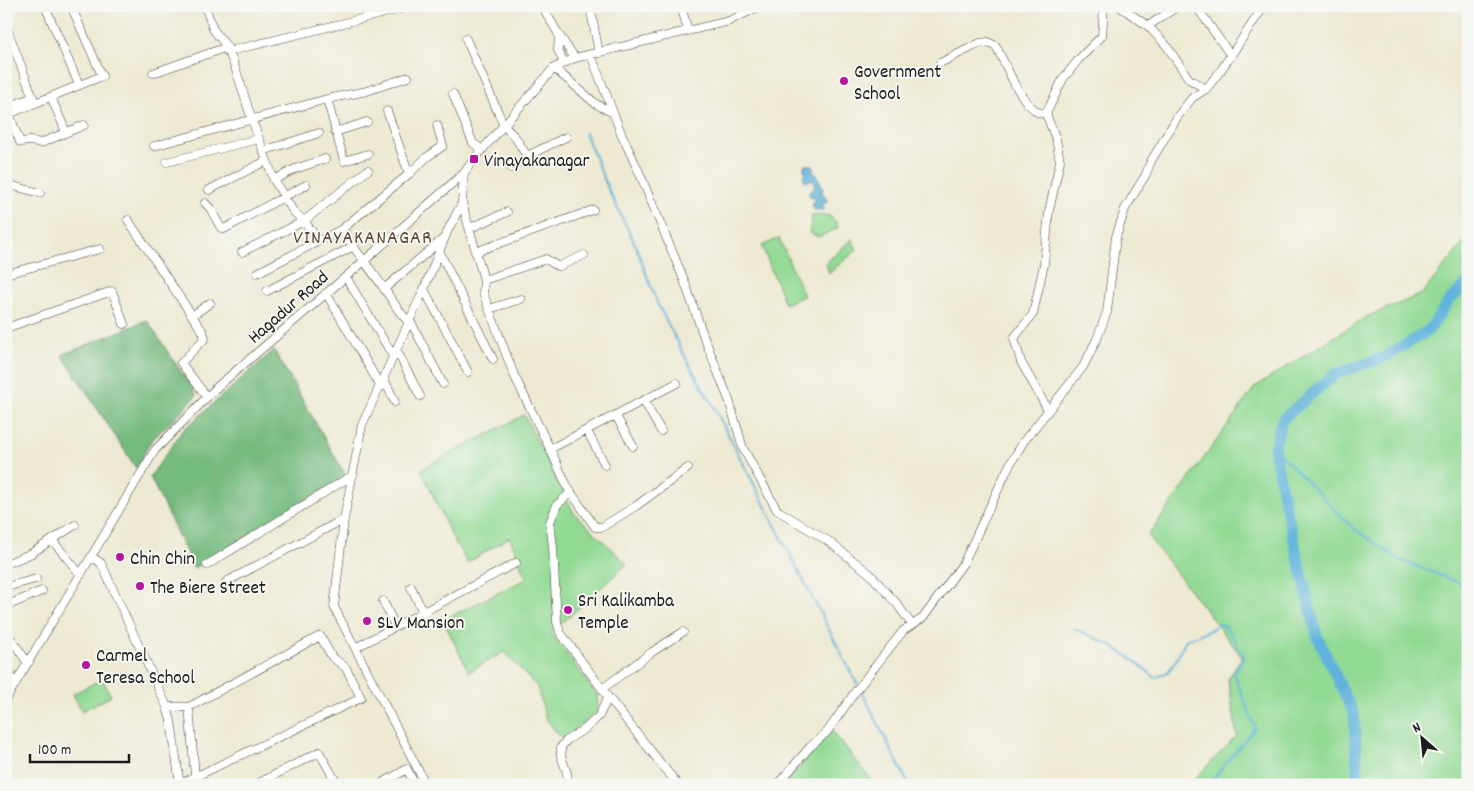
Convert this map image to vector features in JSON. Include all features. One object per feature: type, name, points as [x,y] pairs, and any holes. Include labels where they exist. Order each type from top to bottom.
[{"type":"street","points":[[45,6],[79,85]]},
{"type":"street","points":[[71,6],[102,76],[51,96],[34,100],[7,112],[20,142],[41,143],[84,125]]},
{"type":"street","points":[[205,6],[213,29],[228,50],[274,180],[293,211],[304,221],[319,241]]},
{"type":"street","points":[[154,73],[228,50],[413,6]]},
{"type":"street","points":[[590,6],[595,54],[613,113],[684,280],[704,338],[729,400],[743,448],[777,510],[828,541],[869,573],[897,604],[912,625]]},
{"type":"street","points":[[681,6],[688,31]]},
{"type":"street","name":"Hagadur Road","points":[[6,699],[155,450],[207,397],[464,173],[554,68],[576,58],[729,21],[760,6]]},
{"type":"street","points":[[1048,410],[1020,362],[1014,338],[1033,314],[1044,264],[1050,211],[1060,161],[1056,140],[1046,114],[1063,80],[1102,36],[1104,6]]},
{"type":"street","points":[[1119,6],[1148,26],[1166,45],[1189,79],[1206,89]]},
{"type":"street","points":[[1148,26],[1178,6]]},
{"type":"street","points":[[1196,6],[1231,56]]},
{"type":"street","points":[[777,785],[810,746],[826,732],[903,631],[923,618],[964,562],[1024,441],[1084,367],[1107,312],[1116,237],[1125,210],[1146,174],[1151,161],[1178,116],[1192,98],[1206,89],[1231,56],[1264,6]]},
{"type":"street","points":[[545,8],[559,35],[576,58]]},
{"type":"street","points":[[6,26],[34,100]]},
{"type":"street","points":[[559,35],[558,50],[564,63]]},
{"type":"street","points":[[466,39],[504,126],[515,136],[527,156]]},
{"type":"street","points":[[940,63],[980,43],[988,42],[996,46],[1016,87],[1027,103],[1037,112],[1046,114]]},
{"type":"street","points":[[554,68],[596,104],[613,113]]},
{"type":"street","points":[[154,146],[327,99],[367,91],[408,77]]},
{"type":"street","points":[[453,94],[474,143],[482,150]]},
{"type":"street","points":[[51,96],[66,132]]},
{"type":"street","points":[[327,99],[344,161],[368,154]]},
{"type":"street","points":[[388,111],[409,174]]},
{"type":"street","points":[[335,132],[366,122]]},
{"type":"street","points":[[256,273],[342,229],[409,174],[427,156],[443,146],[437,125]]},
{"type":"street","points":[[263,151],[319,133]]},
{"type":"street","points":[[511,168],[527,156],[566,137]]},
{"type":"street","points":[[167,162],[258,139]]},
{"type":"street","points":[[274,180],[295,169],[325,160]]},
{"type":"street","points":[[209,190],[266,161]]},
{"type":"street","points":[[242,252],[304,221],[368,170]]},
{"type":"street","points":[[464,173],[462,203],[484,280],[483,293],[514,375],[571,492],[595,527],[602,527],[636,506],[688,468]]},
{"type":"street","points":[[6,184],[40,192]]},
{"type":"street","points":[[205,203],[210,208],[221,228],[224,229],[306,185]]},
{"type":"street","points":[[426,785],[334,606],[344,519],[354,475],[362,425],[440,253],[445,237],[462,203]]},
{"type":"street","points":[[475,252],[593,210]]},
{"type":"street","points":[[470,228],[507,212]]},
{"type":"street","points":[[128,220],[203,332],[204,338],[181,363],[207,397]]},
{"type":"street","points":[[342,229],[352,248],[405,320],[412,324],[443,384]]},
{"type":"street","points":[[384,289],[445,237]]},
{"type":"street","points":[[267,291],[352,248]]},
{"type":"street","points":[[6,274],[100,249]]},
{"type":"street","points":[[440,253],[493,359]]},
{"type":"street","points":[[484,280],[546,258],[560,266],[584,255]]},
{"type":"street","points":[[346,277],[420,396]]},
{"type":"street","points":[[424,289],[468,372]]},
{"type":"street","points":[[6,328],[112,291],[124,324]]},
{"type":"street","points":[[326,293],[395,402]]},
{"type":"street","points":[[489,309],[521,299]]},
{"type":"street","points":[[192,316],[210,303]]},
{"type":"street","points":[[550,449],[678,383]]},
{"type":"street","points":[[644,401],[661,431]]},
{"type":"street","points":[[616,416],[633,446]]},
{"type":"street","points":[[587,431],[605,465]]},
{"type":"street","points":[[207,565],[354,475]]},
{"type":"street","points":[[571,492],[557,505],[550,522],[557,622],[560,632],[608,697],[678,785]]},
{"type":"street","points":[[226,582],[344,519]]},
{"type":"street","points":[[6,564],[32,553],[75,525]]},
{"type":"street","points":[[52,540],[81,575]]},
{"type":"street","points":[[92,557],[101,563],[167,707],[172,720],[180,784],[362,698],[346,668],[332,657],[320,636],[189,707],[167,707]]},
{"type":"street","points":[[355,648],[516,563]]},
{"type":"street","points":[[6,586],[36,579]]},
{"type":"street","points":[[411,587],[423,612]]},
{"type":"street","points":[[6,606],[42,591]]},
{"type":"street","points":[[383,601],[395,626]]},
{"type":"street","points":[[602,689],[683,632]]},
{"type":"street","points":[[12,640],[29,662]]},
{"type":"street","points":[[6,667],[15,685]]},
{"type":"street","points":[[568,785],[567,773],[561,756],[561,747],[598,716],[608,697]]},
{"type":"street","points":[[189,707],[195,776]]},
{"type":"street","points":[[255,785],[319,752],[338,785]]},
{"type":"street","points":[[379,785],[407,769],[416,785]]},
{"type":"green space","points":[[828,215],[836,222],[838,228],[819,237],[809,233],[812,216]]},
{"type":"green space","points":[[1468,237],[1468,785],[1188,785],[1237,736],[1228,679],[1242,657],[1148,536],[1255,387],[1366,317],[1422,294]]},
{"type":"green space","points":[[779,238],[804,296],[785,304],[762,246]]},
{"type":"green space","points":[[852,239],[857,250],[829,273],[826,263]]},
{"type":"green space","points":[[147,320],[197,396],[151,441],[136,468],[62,355]]},
{"type":"green space","points":[[274,350],[346,476],[194,568],[150,477],[182,431]]},
{"type":"green space","points":[[524,415],[574,513],[627,564],[551,633],[597,695],[598,711],[567,737],[560,737],[546,719],[537,687],[504,652],[469,672],[443,620],[526,579],[510,537],[467,563],[450,533],[421,469]]},
{"type":"green space","points":[[102,679],[111,696],[82,711],[73,694]]},
{"type":"green space","points":[[832,730],[875,785],[783,785]]},
{"type":"water","points":[[804,165],[813,165],[812,172],[817,175],[823,188],[822,193],[828,201],[823,204],[824,210],[814,210],[812,203],[815,201],[815,197],[810,196],[809,191],[815,186],[812,179],[806,182],[803,177],[806,172]]},
{"type":"waterway","points":[[585,133],[609,191],[635,244],[658,305],[713,405],[857,684]]},
{"type":"waterway","points":[[1357,785],[1354,714],[1317,636],[1283,496],[1274,448],[1282,420],[1335,374],[1385,357],[1429,330],[1449,301],[1468,283]]},
{"type":"waterway","points":[[1274,448],[1353,528],[1400,560],[1468,586]]},
{"type":"waterway","points":[[1074,629],[1116,649],[1154,677],[1161,676],[1171,669],[1186,640],[1219,624],[1226,627],[1244,656],[1234,674],[1255,728],[1208,785]]},
{"type":"waterway","points":[[861,690],[909,785]]},
{"type":"place","name":"Government School","points":[[844,81]]},
{"type":"place","name":"Vinayakanagar","points":[[474,159]]},
{"type":"place","name":"Chin Chin","points":[[120,557]]},
{"type":"place","name":"The Biere Street","points":[[140,586]]},
{"type":"place","name":"Sri Kalikamba Temple","points":[[568,610]]},
{"type":"place","name":"SLV Mansion","points":[[367,621]]},
{"type":"place","name":"Carmel Teresa School","points":[[86,665]]},
{"type":"district","name":"VINAYAKANAGAR","points":[[363,236]]}]
